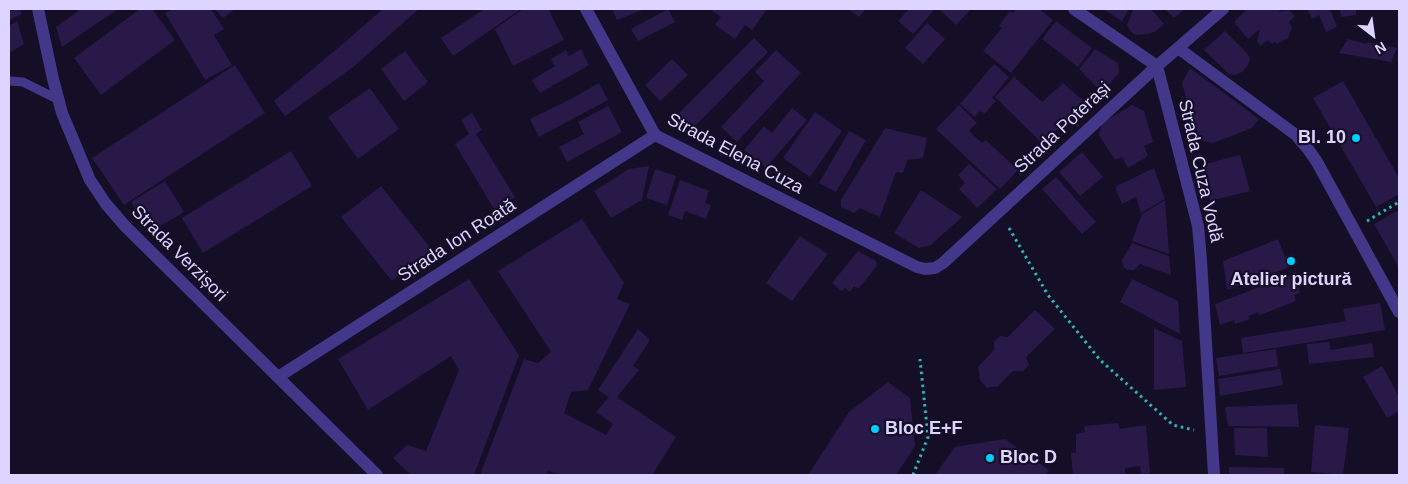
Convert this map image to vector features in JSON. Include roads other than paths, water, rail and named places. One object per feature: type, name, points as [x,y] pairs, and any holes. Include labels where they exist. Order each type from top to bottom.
[{"type":"street","name":"Strada Verzișori","points":[[38,9],[65,121],[87,173],[106,204],[124,226],[377,475]]},
{"type":"street","name":"Strada Elena Cuza","points":[[586,9],[655,136],[916,267],[925,269]]},
{"type":"street","points":[[1074,9],[1157,66]]},
{"type":"street","name":"Strada Poterași","points":[[925,269],[935,268],[943,263],[1157,66],[1223,9]]},
{"type":"street","points":[[1178,48],[1296,135],[1318,162],[1399,312]]},
{"type":"street","name":"Strada Cuza Vodă","points":[[1157,66],[1198,226],[1202,260],[1214,475]]},
{"type":"street","name":"Strada Ion Roată","points":[[278,377],[655,136]]},
{"type":"lane","points":[[9,81],[23,82],[59,100]]},
{"type":"place","name":"Bl. 10","points":[[1356,138]]},
{"type":"place","name":"Atelier pictură","points":[[1291,261]]},
{"type":"place","name":"Bloc E+F","points":[[875,429]]},
{"type":"place","name":"Bloc D","points":[[990,458]]}]
